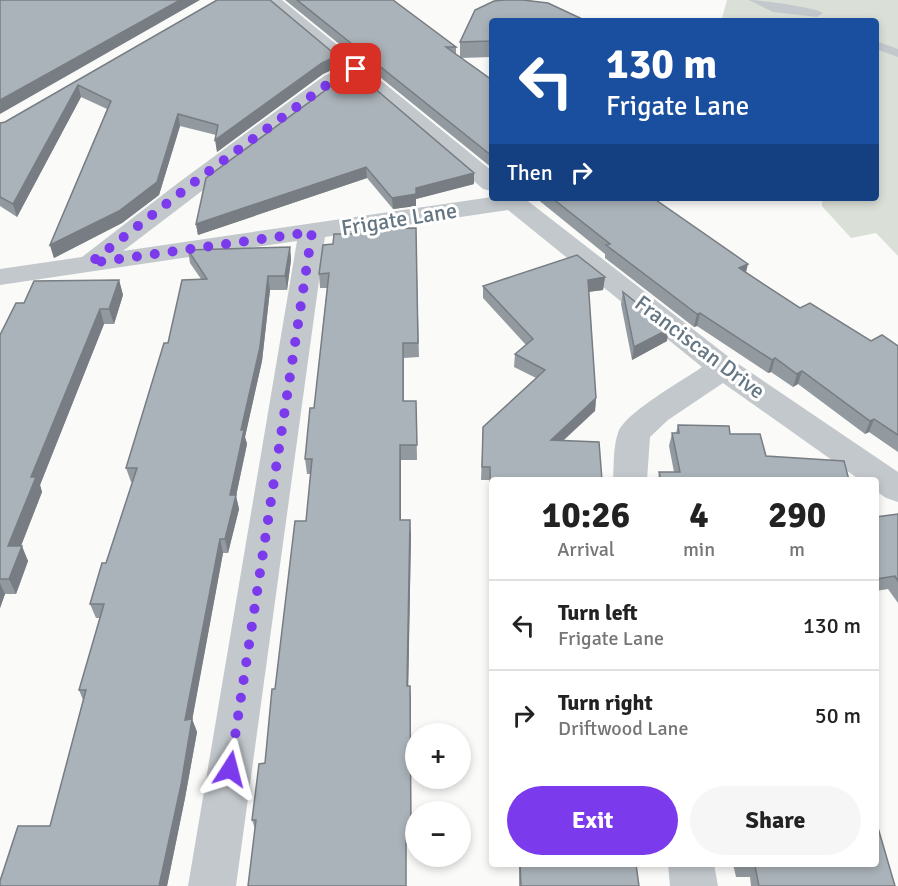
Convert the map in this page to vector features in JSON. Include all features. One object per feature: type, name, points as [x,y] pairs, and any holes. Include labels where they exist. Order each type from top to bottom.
[{"type":"street","name":"Franciscan Drive","points":[[270,0],[356,69],[489,182]]},
{"type":"street","points":[[90,263],[196,181],[332,81],[356,69]]},
{"type":"street","name":"Frigate Lane","points":[[6,276],[312,232],[489,198]]},
{"type":"street","name":"Franciscan Drive","points":[[512,201],[723,368],[898,489]]},
{"type":"street","points":[[212,886],[312,232]]},
{"type":"street","points":[[0,300],[6,276]]},
{"type":"street","points":[[630,477],[634,434],[657,412],[723,368]]},
{"type":"street","points":[[691,867],[694,886]]},
{"type":"lane","points":[[755,0],[773,8],[817,13]]},
{"type":"lane","points":[[804,0],[824,18]]},
{"type":"lane","points":[[879,46],[898,53]]},
{"type":"shaded area","points":[[727,0],[898,0],[898,256],[876,233],[851,238],[822,206],[822,201],[879,201],[879,18],[722,18]]},
{"type":"building","points":[[0,0],[180,0],[0,100]]},
{"type":"building","points":[[217,0],[270,0],[337,56],[322,63],[215,140],[218,125],[178,114],[157,182],[119,211],[50,245],[111,101],[78,85],[13,204],[0,197],[0,123]]},
{"type":"building","points":[[297,0],[393,0],[456,47],[446,47],[489,78],[489,154]]},
{"type":"building","points":[[523,0],[548,3],[580,18],[489,18],[489,41],[460,42],[475,10],[494,1]]},
{"type":"building","points":[[353,70],[474,173],[416,188],[416,194],[392,198],[366,167],[196,224],[206,178]]},
{"type":"building","points":[[556,201],[657,201],[748,264],[739,268],[800,308],[810,303],[871,341],[882,335],[898,346],[898,435],[874,419],[870,421],[802,371],[797,374],[775,358],[772,360],[700,313],[697,314],[606,245],[610,244]]},
{"type":"building","points":[[416,228],[418,343],[403,343],[403,401],[416,401],[417,445],[400,445],[400,520],[410,520],[407,686],[410,686],[410,723],[405,723],[405,789],[411,789],[411,801],[405,801],[406,886],[248,886],[256,820],[252,820],[259,764],[265,763],[272,689],[275,689],[295,521],[306,521],[312,459],[305,459],[310,408],[314,408],[329,273],[319,274],[323,245],[333,244],[334,234],[357,234],[358,229]]},
{"type":"building","points":[[290,247],[285,276],[268,276],[260,347],[241,430],[244,430],[230,495],[236,495],[225,539],[220,539],[185,720],[192,719],[181,785],[159,886],[0,886],[18,826],[50,826],[86,690],[79,690],[104,604],[90,604],[102,563],[106,563],[137,468],[126,468],[164,343],[168,343],[182,280],[207,279],[188,250]]},
{"type":"building","points":[[577,255],[605,277],[588,280],[596,398],[551,440],[599,442],[602,477],[490,477],[490,467],[482,467],[483,427],[545,370],[515,354],[533,339],[483,286]]},
{"type":"building","points":[[119,280],[109,309],[100,309],[31,477],[36,477],[8,546],[22,546],[9,579],[0,579],[0,335],[16,303],[24,303],[34,281]]},
{"type":"building","points":[[623,292],[669,329],[634,347]]},
{"type":"building","points":[[678,425],[729,426],[730,434],[760,434],[766,456],[844,461],[848,477],[660,477],[659,472],[680,472],[672,433],[679,433]]},
{"type":"building","points":[[898,514],[898,581],[895,576],[879,579],[879,517]]},
{"type":"building","points":[[879,831],[895,886],[759,886],[755,867],[879,867]]},
{"type":"building","points":[[520,867],[636,867],[639,886],[521,886]]},
{"type":"route","points":[[230,769],[312,232],[90,263],[205,174],[332,81],[356,69]]}]
